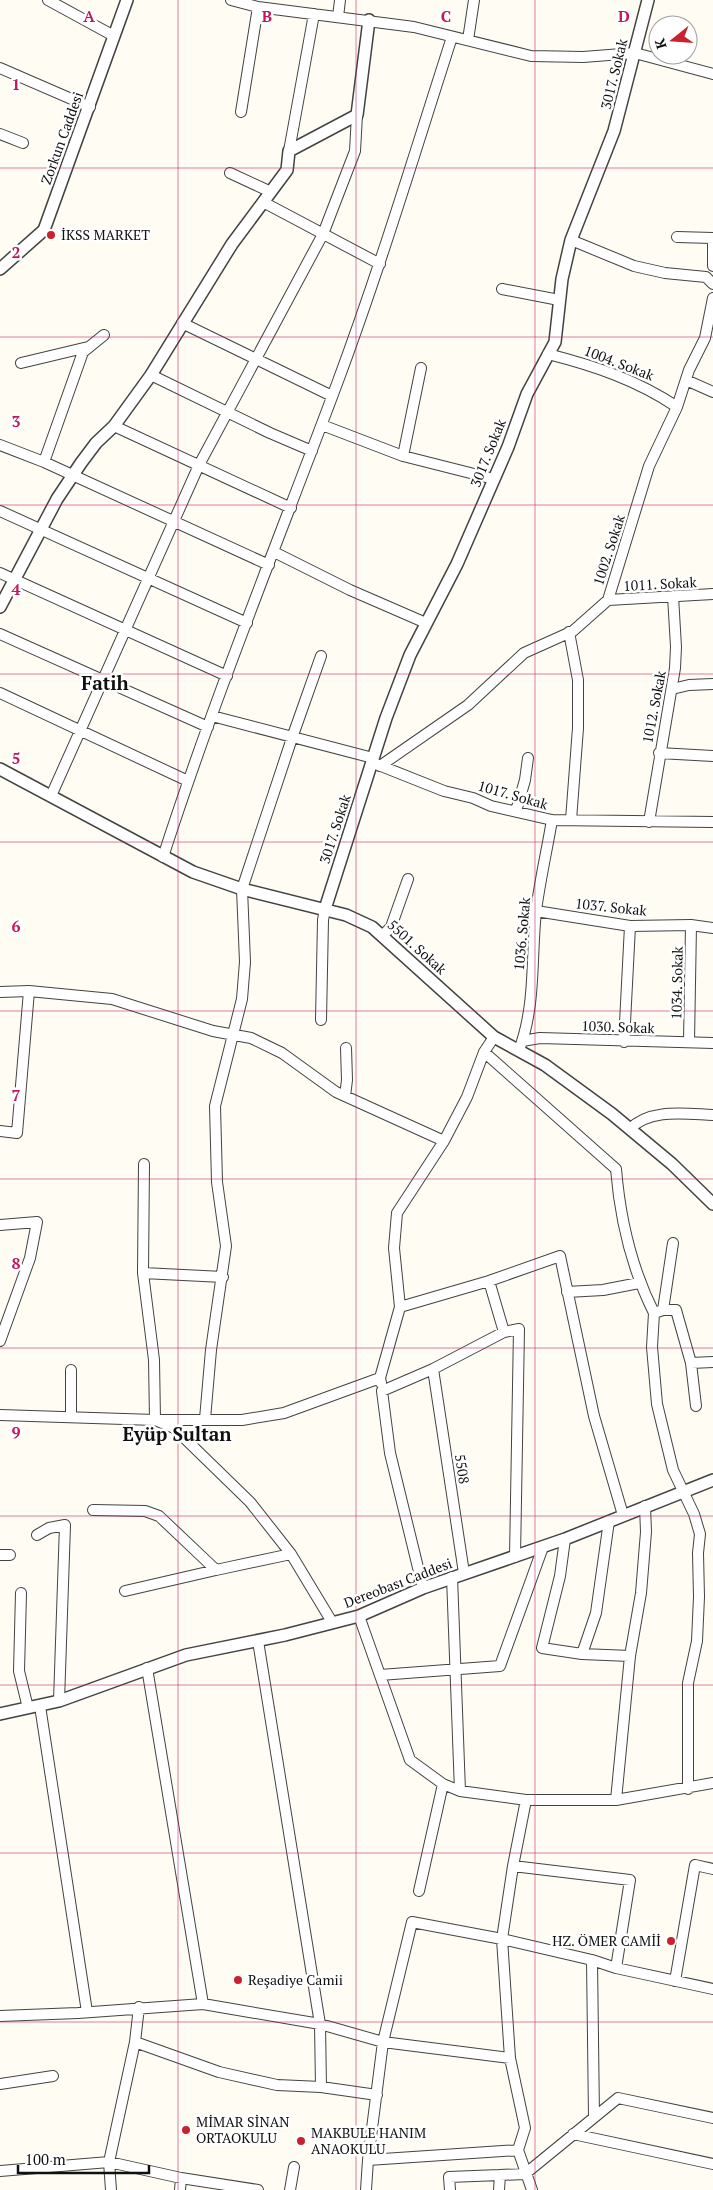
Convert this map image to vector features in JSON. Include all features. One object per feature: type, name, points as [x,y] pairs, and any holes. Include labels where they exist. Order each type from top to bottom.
[{"type":"street","points":[[48,0],[114,36]]},
{"type":"street","name":"Zorkun Caddesi","points":[[0,269],[44,230],[90,107],[127,0]]},
{"type":"street","points":[[231,0],[258,7],[369,20],[414,28],[531,56],[582,57],[634,53],[713,74]]},
{"type":"street","points":[[338,16],[340,0]]},
{"type":"street","points":[[468,40],[474,0]]},
{"type":"street","name":"3017. Sokak","points":[[326,909],[410,655],[457,564],[494,479],[527,394],[555,342],[559,300],[571,240],[582,207],[614,131],[648,0]]},
{"type":"street","points":[[241,112],[258,7]]},
{"type":"street","points":[[0,607],[40,529],[72,477],[96,443],[114,426],[150,375],[232,244],[287,170],[314,14]]},
{"type":"street","points":[[51,796],[199,464],[323,234],[354,151],[369,20]]},
{"type":"street","points":[[163,856],[188,781],[322,425],[380,264],[452,37]]},
{"type":"street","points":[[0,68],[90,107]]},
{"type":"street","points":[[290,151],[357,116]]},
{"type":"street","points":[[0,134],[24,143]]},
{"type":"street","points":[[230,173],[271,192]]},
{"type":"street","points":[[263,202],[380,264]]},
{"type":"street","points":[[677,236],[713,238]]},
{"type":"street","points":[[571,240],[620,262],[665,273],[706,277],[713,284]]},
{"type":"street","points":[[713,243],[713,266]]},
{"type":"street","points":[[502,289],[559,300]]},
{"type":"street","name":"1002. Sokak","points":[[375,762],[462,710],[524,653],[569,632],[594,615],[608,600],[649,466],[677,407],[704,338],[713,298]]},
{"type":"street","points":[[182,323],[332,396]]},
{"type":"street","points":[[44,462],[83,352],[104,335]]},
{"type":"street","points":[[21,363],[90,346]]},
{"type":"street","name":"1004. Sokak","points":[[548,354],[589,364],[623,377],[652,390],[677,407]]},
{"type":"street","points":[[403,456],[421,368]]},
{"type":"street","points":[[150,375],[312,451]]},
{"type":"street","points":[[686,380],[713,392]]},
{"type":"street","points":[[322,425],[403,456],[494,479]]},
{"type":"street","points":[[114,426],[291,508]]},
{"type":"street","points":[[0,445],[44,462],[72,477],[269,565]]},
{"type":"street","points":[[0,511],[247,623]]},
{"type":"street","points":[[274,552],[350,590],[426,623]]},
{"type":"street","points":[[0,573],[227,676]]},
{"type":"street","name":"1011. Sokak","points":[[608,600],[713,594]]},
{"type":"street","name":"1012. Sokak","points":[[649,822],[659,754],[672,689],[676,647],[673,596]]},
{"type":"street","points":[[569,632],[578,680],[578,728],[571,820]]},
{"type":"street","points":[[0,634],[208,727]]},
{"type":"street","points":[[205,1419],[211,1350],[226,1246],[217,1182],[215,1106],[242,999],[245,962],[242,889],[292,738],[322,656]]},
{"type":"street","points":[[672,689],[689,685],[713,684]]},
{"type":"street","points":[[0,693],[188,781]]},
{"type":"street","name":"1017. Sokak","points":[[212,716],[375,762],[444,791],[472,798],[491,806],[552,820],[713,822]]},
{"type":"street","points":[[659,754],[713,756]]},
{"type":"street","points":[[516,811],[525,780],[528,758]]},
{"type":"street","name":"5501. Sokak","points":[[0,768],[193,872],[242,889],[326,909],[361,921],[383,935],[494,1037],[520,1046],[630,1129],[672,1164],[713,1204]]},
{"type":"street","name":"1036. Sokak","points":[[520,1046],[526,1030],[534,958],[536,912],[552,820]]},
{"type":"street","points":[[383,935],[390,926],[408,879]]},
{"type":"street","points":[[321,1020],[323,920],[326,909]]},
{"type":"street","name":"1037. Sokak","points":[[536,912],[630,926],[691,925],[713,928]]},
{"type":"street","name":"1034. Sokak","points":[[689,1042],[691,925]]},
{"type":"street","points":[[624,1042],[630,926]]},
{"type":"street","points":[[0,1131],[17,1132],[29,991]]},
{"type":"street","points":[[0,992],[29,991],[112,999],[213,1031],[251,1038],[282,1053],[345,1096],[444,1141]]},
{"type":"street","points":[[423,1588],[390,1453],[380,1378],[400,1307],[394,1248],[396,1213],[444,1141],[467,1097],[484,1052],[494,1037]]},
{"type":"street","name":"1030. Sokak","points":[[520,1046],[540,1038],[624,1042],[713,1043]]},
{"type":"street","points":[[345,1096],[348,1080],[346,1048]]},
{"type":"street","points":[[484,1052],[616,1169],[618,1196],[639,1284],[658,1311]]},
{"type":"street","points":[[630,1129],[639,1119],[671,1114],[713,1115]]},
{"type":"street","points":[[144,1164],[143,1273],[154,1360],[155,1420]]},
{"type":"street","points":[[0,1225],[37,1222],[30,1258],[0,1341]]},
{"type":"street","points":[[672,1243],[652,1347],[657,1404],[673,1470],[694,1514],[700,1534],[697,1641],[688,1683],[688,1789]]},
{"type":"street","points":[[400,1307],[489,1282],[560,1256],[594,1416],[623,1515]]},
{"type":"street","points":[[143,1273],[223,1277]]},
{"type":"street","points":[[489,1282],[504,1332]]},
{"type":"street","points":[[567,1292],[603,1290],[639,1284]]},
{"type":"street","points":[[658,1311],[676,1310],[690,1363],[696,1406]]},
{"type":"street","points":[[382,1391],[433,1369],[504,1332],[519,1329],[514,1557]]},
{"type":"street","points":[[690,1363],[713,1362]]},
{"type":"street","name":"5508","points":[[433,1369],[464,1573]]},
{"type":"street","points":[[71,1370],[71,1417]]},
{"type":"street","points":[[0,1415],[155,1420],[242,1420],[284,1413],[380,1378]]},
{"type":"street","points":[[155,1420],[174,1428],[250,1502],[291,1554],[332,1622]]},
{"type":"street","name":"Dereobası Caddesi","points":[[0,1714],[59,1701],[186,1655],[258,1641],[359,1616],[423,1588],[565,1539],[713,1480]]},
{"type":"street","points":[[616,1800],[630,1656],[641,1593],[646,1532],[645,1506]]},
{"type":"street","points":[[93,1510],[144,1511],[159,1516],[216,1570]]},
{"type":"street","points":[[582,1654],[596,1614],[609,1521]]},
{"type":"street","points":[[37,1535],[49,1528],[65,1525],[59,1701]]},
{"type":"street","points":[[565,1539],[560,1576],[542,1648],[582,1654],[630,1656]]},
{"type":"street","points":[[380,1675],[500,1666],[543,1547]]},
{"type":"street","points":[[125,1591],[291,1554]]},
{"type":"street","points":[[452,1577],[460,1791]]},
{"type":"street","points":[[21,1592],[19,1671],[34,1707],[87,2012]]},
{"type":"street","points":[[359,1616],[410,1760],[443,1784],[460,1791],[526,1800],[616,1800],[688,1789],[713,1783]]},
{"type":"street","points":[[258,1641],[320,2024],[321,2087]]},
{"type":"street","points":[[147,1668],[203,2004]]},
{"type":"street","points":[[419,1891],[443,1784]]},
{"type":"street","points":[[526,1800],[513,1866],[502,1939],[510,2058],[525,2128],[518,2150],[532,2190]]},
{"type":"street","points":[[675,1981],[695,1865],[713,1870]]},
{"type":"street","points":[[513,1866],[630,1880],[616,1968]]},
{"type":"street","points":[[366,2190],[383,2042],[412,1922],[502,1939],[592,1960],[616,1968],[713,1989]]},
{"type":"street","points":[[592,1960],[594,2117]]},
{"type":"street","points":[[0,2016],[203,2004],[320,2024],[383,2042],[510,2058]]},
{"type":"street","points":[[111,2190],[109,2162],[135,2042],[138,2007]]},
{"type":"street","points":[[135,2042],[219,2072],[277,2085],[321,2087],[376,2095]]},
{"type":"street","points":[[0,2084],[53,2076]]},
{"type":"street","points":[[450,2190],[448,2176],[525,2174],[618,2098],[713,2118]]},
{"type":"street","points":[[573,2134],[713,2164]]},
{"type":"street","points":[[368,2160],[518,2150]]},
{"type":"street","points":[[0,2171],[109,2162],[181,2178],[258,2190]]},
{"type":"street","points":[[290,2190],[294,2167]]},
{"type":"street","points":[[500,2175],[500,2190]]},
{"type":"street","points":[[180,2190],[181,2178]]},
{"type":"place","name":"İKSS MARKET","points":[[51,235]]},
{"type":"place","name":"HZ. ÖMER CAMİİ","points":[[671,1941]]},
{"type":"place","name":"Reşadiye Camii","points":[[238,1980]]},
{"type":"place","name":"MİMAR SİNAN ORTAOKULU","points":[[186,2130]]},
{"type":"place","name":"MAKBULE HANIM ANAOKULU","points":[[301,2141]]},
{"type":"district","name":"Fatih","points":[[105,683]]},
{"type":"district","name":"Eyüp Sultan","points":[[177,1434]]}]
